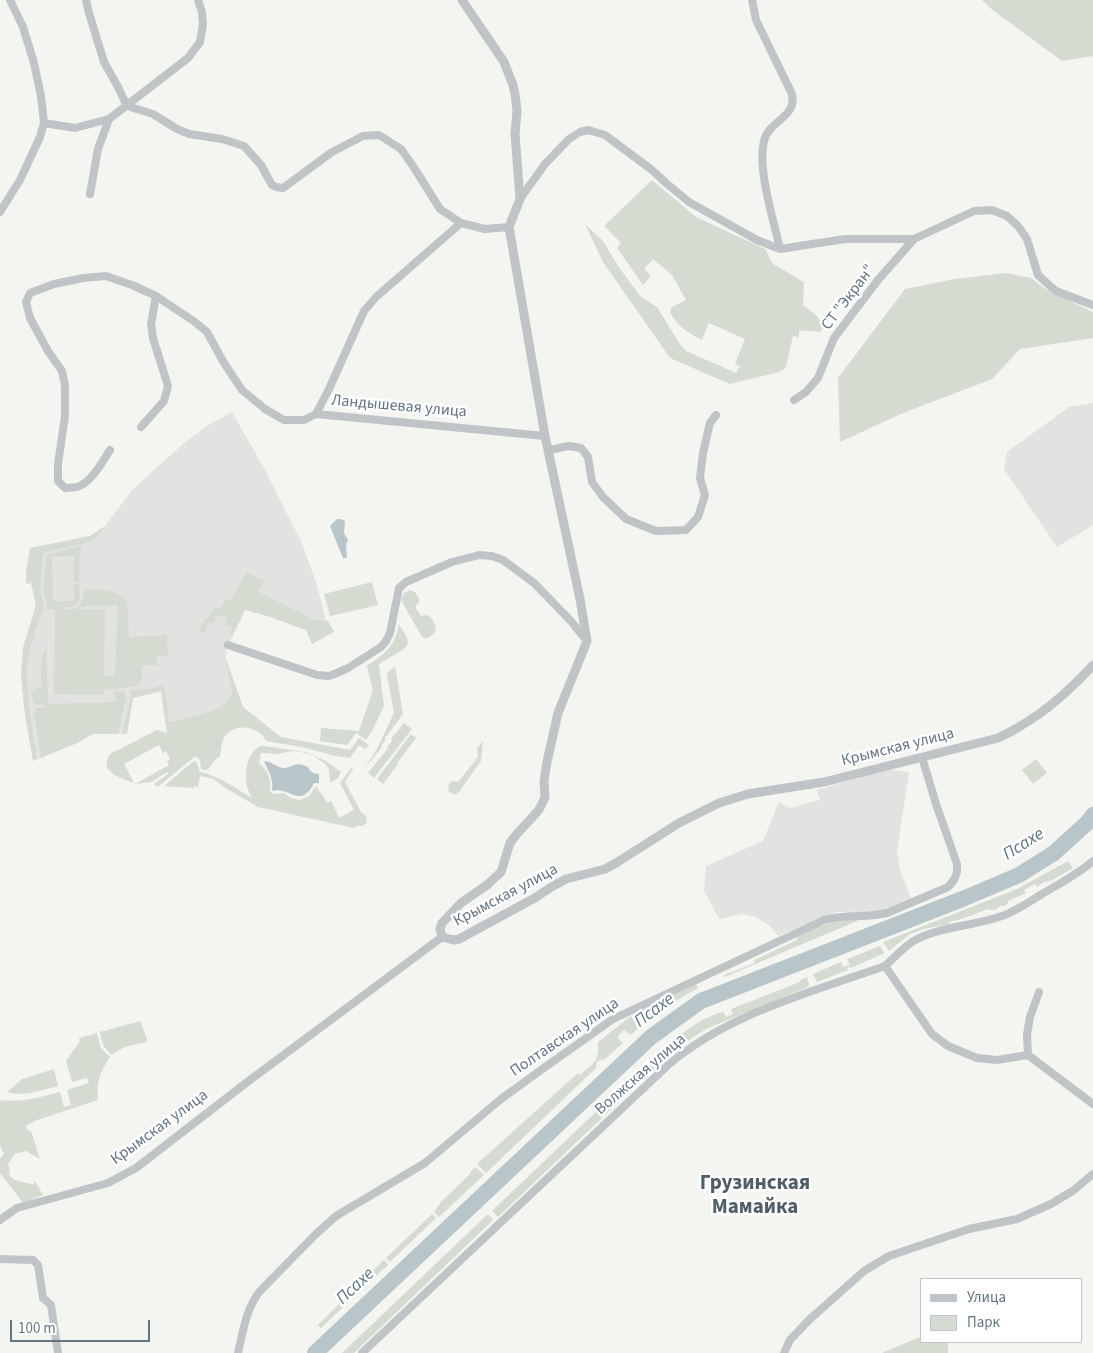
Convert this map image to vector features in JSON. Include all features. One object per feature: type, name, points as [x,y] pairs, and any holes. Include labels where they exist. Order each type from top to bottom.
[{"type":"street","points":[[0,212],[20,180],[40,137],[44,123],[34,63],[23,28],[10,0]]},
{"type":"street","points":[[86,0],[104,62],[127,106],[153,114],[189,134],[222,139],[244,146],[261,165],[272,185],[283,188],[332,152],[363,136],[379,135],[401,149],[440,209],[461,223],[485,229],[509,227]]},
{"type":"street","points":[[44,123],[75,128],[110,120],[188,58],[200,42],[202,12],[198,0]]},
{"type":"street","points":[[462,0],[504,62],[513,85],[517,111],[514,134],[520,199]]},
{"type":"street","points":[[752,0],[756,20],[792,94],[793,100],[792,108],[769,129],[764,141],[762,157],[765,182],[780,249]]},
{"type":"street","points":[[90,194],[98,149],[110,120]]},
{"type":"street","points":[[442,936],[440,929],[442,923],[461,904],[501,872],[510,843],[542,804],[545,797],[544,781],[547,762],[558,714],[587,641],[580,598],[546,436],[509,227],[520,199],[545,164],[569,139],[580,132],[588,130],[606,135],[652,170],[689,202],[757,240],[780,249],[845,239],[914,239],[974,211],[992,210],[1007,216],[1018,226],[1027,239],[1038,275],[1056,291],[1093,305]]},
{"type":"street","name":"Ландышевая улица","points":[[461,223],[376,297],[364,311],[316,414],[546,436]]},
{"type":"street","name":"СТ \"Экран\"","points":[[794,400],[806,392],[818,378],[834,338],[878,280],[914,239]]},
{"type":"street","points":[[110,450],[88,480],[78,486],[65,488],[58,481],[58,464],[65,416],[65,385],[62,371],[48,351],[30,318],[26,302],[30,293],[54,284],[83,278],[106,276],[132,284],[156,296],[207,332],[242,390],[265,409],[284,420],[304,420],[316,414]]},
{"type":"street","points":[[140,427],[164,401],[168,386],[153,338],[151,324],[156,296]]},
{"type":"street","points":[[549,450],[569,446],[581,448],[588,457],[592,482],[626,519],[656,531],[686,530],[698,517],[705,495],[700,478],[703,454],[710,423],[716,415]]},
{"type":"street","points":[[228,645],[317,675],[329,676],[348,668],[381,647],[386,641],[391,627],[399,588],[406,582],[452,562],[479,555],[492,556],[503,560],[534,583],[570,620],[587,641]]},
{"type":"street","name":"Крымская улица","points":[[0,1220],[16,1208],[108,1183],[136,1168],[442,936],[454,940],[459,939],[559,883],[610,866],[679,823],[719,803],[748,794],[824,782],[998,738],[1022,726],[1052,705],[1093,665]]},
{"type":"street","name":"Полтавская улица","points":[[238,1353],[247,1313],[253,1300],[316,1234],[336,1216],[425,1163],[509,1093],[613,1019],[824,920],[836,917],[887,914],[948,887],[954,881],[958,871],[957,864],[922,757]]},
{"type":"street","points":[[1093,861],[1085,868],[1018,909],[1002,916],[945,929],[918,938],[885,966],[932,1034],[948,1046],[977,1058],[997,1060],[1028,1055],[1093,1104]]},
{"type":"street","name":"Волжская улица","points":[[362,1353],[666,1066],[716,1031],[739,1020],[885,966]]},
{"type":"street","points":[[1028,1055],[1027,1035],[1030,1017],[1039,992]]},
{"type":"street","points":[[784,1353],[790,1340],[808,1320],[864,1271],[889,1256],[969,1230],[1017,1219],[1051,1204],[1074,1190],[1093,1174]]},
{"type":"street","points":[[0,1259],[33,1260],[38,1265],[43,1298],[51,1305],[58,1353]]},
{"type":"shaded area","points":[[1093,403],[1093,525],[1057,547],[1004,469],[1007,452],[1069,407]]},
{"type":"shaded area","points":[[232,412],[265,470],[302,543],[317,585],[326,621],[313,619],[258,591],[245,610],[227,649],[226,659],[243,707],[167,733],[161,691],[133,698],[127,734],[93,734],[77,743],[33,761],[21,676],[23,648],[36,605],[31,583],[26,584],[30,548],[90,536],[105,526],[133,489],[155,469],[207,426]]},
{"type":"shaded area","points":[[337,519],[345,521],[344,533],[348,540],[346,545],[347,558],[343,558],[330,526]]},
{"type":"shaded area","points":[[264,761],[283,768],[297,764],[306,766],[319,774],[319,783],[314,783],[309,791],[300,796],[284,791],[272,791],[271,778]]},
{"type":"shaded area","points":[[888,769],[909,772],[897,852],[900,870],[911,898],[881,911],[836,912],[778,936],[770,926],[756,917],[743,914],[719,919],[704,890],[706,866],[763,841],[779,802],[790,808],[820,800],[817,790]]},
{"type":"green space","points":[[982,0],[1093,0],[1093,56],[1062,61],[990,8]]},
{"type":"green space","points":[[652,180],[696,217],[765,249],[773,264],[804,282],[803,305],[815,314],[825,327],[820,332],[799,330],[799,337],[793,336],[784,369],[779,372],[730,384],[670,358],[603,262],[585,224],[603,241],[618,266],[640,296],[657,307],[686,351],[736,373],[740,366],[735,364],[745,339],[709,323],[702,340],[684,329],[670,312],[672,307],[686,300],[672,275],[653,259],[644,269],[651,276],[643,285],[617,248],[621,243],[604,226]]},
{"type":"green space","points":[[1006,273],[1031,278],[1044,288],[1093,312],[1093,338],[1020,349],[992,379],[903,413],[840,442],[838,378],[905,289],[955,279]]},
{"type":"green space","points":[[105,526],[93,541],[43,553],[40,591],[43,608],[31,645],[27,667],[29,701],[37,759],[33,761],[21,676],[23,648],[36,605],[31,583],[26,584],[30,548],[90,536]]},
{"type":"green space","points":[[82,546],[79,582],[74,582],[74,556],[52,557],[53,601],[74,601],[74,584],[79,584],[80,597],[77,603],[70,607],[58,609],[71,609],[80,605],[85,590],[107,590],[127,600],[129,637],[167,635],[168,656],[156,656],[158,665],[142,666],[142,680],[137,685],[133,687],[104,689],[104,695],[54,694],[55,609],[46,609],[47,602],[43,591],[47,555]],"holes":[[[118,605],[115,676],[104,676],[105,609],[74,609],[85,606]]]},
{"type":"green space","points":[[247,572],[264,581],[258,591],[313,619],[328,621],[334,632],[312,644],[306,630],[245,610],[232,636],[230,635],[232,627],[225,625],[227,618],[216,615],[214,623],[208,622],[206,631],[199,631],[205,618],[207,619],[215,607],[220,609],[226,599],[230,601]]},
{"type":"green space","points":[[372,582],[378,605],[330,616],[324,594]]},
{"type":"green space","points":[[410,590],[415,592],[419,598],[419,603],[415,607],[421,616],[424,615],[432,618],[436,630],[428,637],[422,637],[401,600],[404,593]]},
{"type":"green space","points":[[399,624],[407,638],[408,644],[404,649],[379,664],[384,706],[366,740],[356,733],[347,745],[320,741],[321,728],[359,731],[373,690],[367,667],[389,648],[395,638]]},
{"type":"green space","points":[[46,649],[48,704],[115,702],[114,692],[125,691],[126,697],[118,734],[93,734],[41,758],[34,712],[36,708],[45,707],[45,705],[34,703],[31,692],[42,687],[41,662]]},
{"type":"green space","points":[[226,659],[243,707],[281,737],[350,750],[359,738],[369,745],[365,749],[359,745],[350,758],[335,756],[306,748],[266,741],[259,732],[242,727],[236,728],[224,737],[220,757],[215,759],[208,769],[201,769],[200,760],[194,757],[158,787],[154,784],[168,774],[167,772],[151,782],[135,784],[169,765],[167,761],[170,759],[166,751],[163,753],[159,745],[124,764],[134,783],[109,770],[107,760],[110,754],[157,730],[167,733],[161,691],[133,698],[127,734],[122,734],[131,696],[129,691],[164,685],[169,722],[205,713],[223,705],[232,694]]},
{"type":"green space","points":[[395,666],[403,714],[385,738],[382,747],[364,769],[377,749],[394,713],[387,675]]},
{"type":"green space","points":[[404,723],[412,729],[374,778],[368,773],[388,748],[392,741],[391,739]]},
{"type":"green space","points":[[411,734],[416,738],[383,784],[377,779]]},
{"type":"green space","points":[[483,741],[481,761],[459,792],[454,794],[449,792],[448,786],[450,783],[453,781],[458,782],[478,757],[477,749]]},
{"type":"green space","points":[[260,746],[305,752],[324,760],[341,772],[338,778],[330,783],[329,769],[325,764],[314,756],[292,751],[277,754],[261,753],[259,763],[269,776],[272,794],[284,793],[291,798],[300,800],[309,796],[316,786],[327,803],[331,801],[339,818],[354,810],[340,783],[352,767],[353,769],[345,782],[361,812],[366,816],[367,823],[354,828],[258,807],[222,786],[214,779],[200,776],[198,787],[164,786],[196,761],[200,772],[221,780],[252,798],[247,786],[246,769],[252,753]]},
{"type":"green space","points":[[1036,759],[1047,773],[1033,784],[1022,770]]},
{"type":"green space","points":[[1068,861],[1073,868],[1051,881],[1044,882],[1037,887],[1035,884],[1024,890],[1026,893],[1008,901],[1005,906],[1000,906],[995,910],[987,909],[949,922],[950,924],[910,934],[889,951],[883,942],[1017,889]]},
{"type":"green space","points":[[864,918],[725,977],[724,975],[755,963],[754,960],[797,940],[796,936],[813,928]]},
{"type":"green space","points":[[880,946],[885,953],[847,968],[848,970],[817,982],[813,974],[841,962],[843,967],[850,965],[847,959]]},
{"type":"green space","points":[[807,977],[808,987],[708,1028],[667,1056],[662,1050],[682,1033],[707,1018],[723,1012],[726,1017],[733,1014],[731,1009],[800,982],[800,980]]},
{"type":"green space","points":[[695,982],[698,988],[669,1005],[642,1026],[632,1015],[653,1003]]},
{"type":"green space","points":[[631,1016],[639,1027],[631,1035],[624,1030],[617,1037],[623,1043],[605,1059],[597,1062],[596,1068],[486,1173],[477,1164],[578,1073],[580,1075],[595,1062],[598,1054],[598,1042]]},
{"type":"green space","points":[[140,1021],[147,1039],[146,1042],[124,1048],[112,1055],[103,1045],[100,1032]]},
{"type":"green space","points":[[97,1033],[101,1048],[110,1057],[100,1078],[98,1100],[27,1125],[26,1129],[31,1131],[40,1159],[26,1151],[15,1154],[8,1164],[9,1175],[12,1178],[33,1185],[35,1181],[43,1195],[24,1204],[0,1173],[0,1159],[4,1154],[0,1145],[0,1102],[1,1100],[31,1099],[60,1092],[64,1107],[71,1105],[67,1090],[89,1083],[87,1078],[72,1082],[66,1061],[80,1041],[79,1038]]},
{"type":"green space","points":[[659,1054],[664,1060],[605,1115],[606,1103]]},
{"type":"green space","points":[[54,1069],[58,1086],[20,1094],[7,1092],[22,1079]]},
{"type":"green space","points":[[602,1106],[602,1118],[498,1217],[492,1211]]},
{"type":"green space","points":[[475,1167],[484,1175],[439,1217],[434,1212],[441,1202]]},
{"type":"green space","points":[[432,1214],[436,1218],[390,1262],[386,1258]]},
{"type":"green space","points":[[488,1214],[493,1220],[354,1353],[342,1353]]},
{"type":"green space","points":[[384,1260],[388,1265],[321,1328],[318,1325]]},
{"type":"green space","points":[[920,1337],[920,1343],[948,1343],[948,1353],[882,1353]]},
{"type":"waterway","name":"Псахе","points":[[315,1353],[651,1037],[701,1001],[1019,875],[1054,853],[1087,823],[1093,815]]},
{"type":"district","name":"Грузинская Мамайка","points":[[755,1196]]}]
